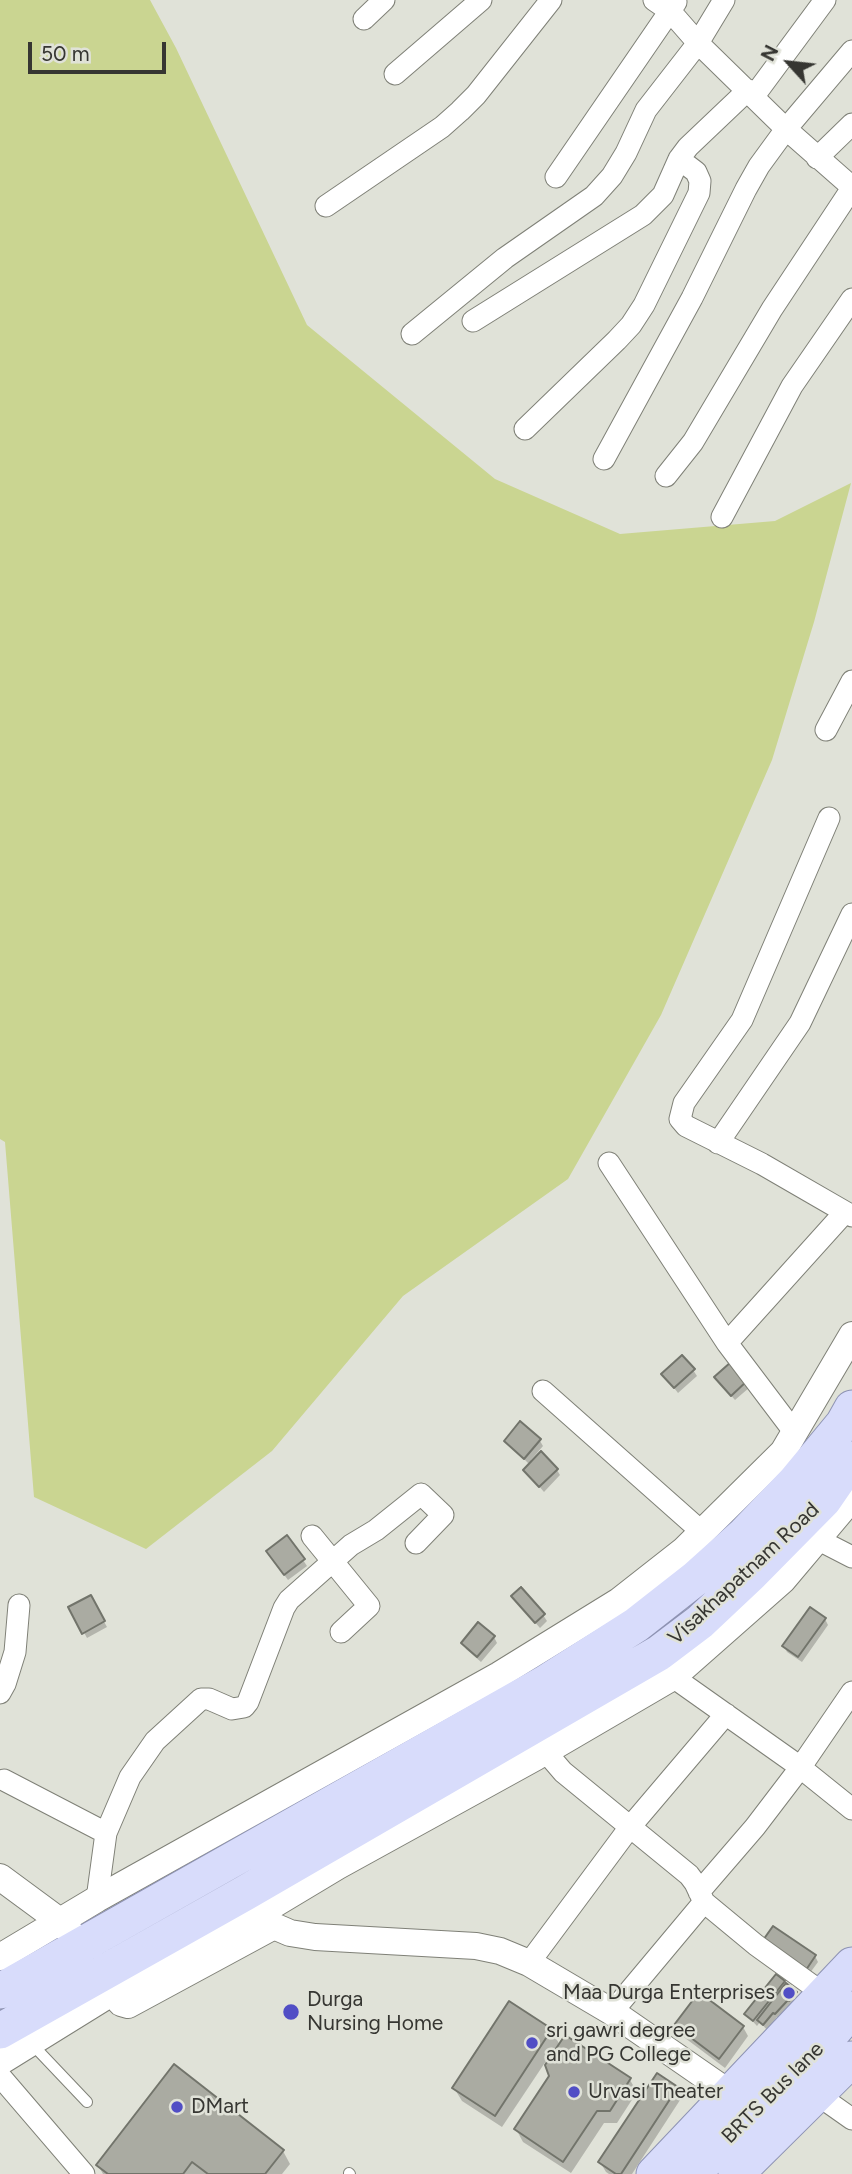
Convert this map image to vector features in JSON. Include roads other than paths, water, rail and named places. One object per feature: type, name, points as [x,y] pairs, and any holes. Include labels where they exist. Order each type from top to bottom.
[{"type":"main road","points":[[0,1991],[71,1934],[545,1683],[627,1613],[696,1578],[745,1534],[795,1482],[843,1424],[852,1408]]},
{"type":"main road","name":"Visakhapatnam Road","points":[[16,2037],[107,1983],[280,1873],[666,1665],[700,1622],[824,1500],[852,1459]]},
{"type":"main road","points":[[736,2174],[755,2111],[838,2002],[852,1965]]},
{"type":"main road","name":"BRTS Bus lane","points":[[805,2086],[838,2002]]},
{"type":"main road","points":[[654,2174],[755,2111],[852,2059]]},
{"type":"main road","name":"BRTS Bus lane","points":[[692,2174],[755,2111]]},
{"type":"street","points":[[364,19],[384,0]]},
{"type":"street","points":[[395,74],[481,0]]},
{"type":"street","points":[[326,206],[442,127],[460,111],[476,95],[551,0]]},
{"type":"street","points":[[412,334],[505,258],[594,196],[619,165],[646,110],[698,43],[724,0]]},
{"type":"street","points":[[473,321],[643,215],[663,195],[679,159],[688,147],[751,93],[825,0]]},
{"type":"street","points":[[556,177],[667,4],[698,43],[817,158],[852,187],[772,309],[693,442],[666,476]]},
{"type":"street","points":[[604,459],[692,298],[746,189],[786,129],[852,51]]},
{"type":"street","points":[[817,158],[852,124]]},
{"type":"street","points":[[525,429],[617,340],[644,305],[699,193],[700,181],[696,172],[679,159]]},
{"type":"street","points":[[722,517],[792,386],[852,299]]},
{"type":"street","points":[[826,730],[852,681]]},
{"type":"street","points":[[727,1343],[848,1214],[762,1164],[686,1126],[680,1119],[680,1111],[742,1020],[829,818]]},
{"type":"street","points":[[718,1143],[800,1023],[852,914]]},
{"type":"street","points":[[609,1163],[727,1343],[795,1433]]},
{"type":"street","points":[[0,1957],[71,1934],[97,1899],[499,1675],[627,1613],[684,1550],[783,1452],[852,1335]]},
{"type":"street","points":[[543,1391],[702,1532]]},
{"type":"street","points":[[97,1899],[106,1833],[131,1777],[148,1749],[201,1699],[209,1699],[232,1709],[244,1707],[284,1608],[351,1545],[376,1530],[421,1494],[443,1515],[416,1544]]},
{"type":"street","points":[[0,1877],[71,1934],[107,1983],[263,1922],[338,1866],[545,1751],[666,1665],[783,1580],[852,1498]]},
{"type":"street","points":[[312,1536],[369,1606],[341,1632]]},
{"type":"street","points":[[817,1539],[852,1557]]},
{"type":"street","points":[[0,1693],[15,1652],[19,1605]]},
{"type":"street","points":[[666,1665],[852,1809]]},
{"type":"street","points":[[612,2012],[800,1768],[852,1692]]},
{"type":"street","points":[[529,1963],[630,1827],[726,1714]]},
{"type":"street","points":[[545,1751],[563,1772],[689,1875],[701,1897],[756,1945],[838,2002]]},
{"type":"street","points":[[4,1780],[106,1833]]},
{"type":"street","points":[[263,1922],[290,1933],[315,1937],[476,1946],[500,1951],[529,1963],[612,2012],[755,2111]]},
{"type":"street","points":[[0,2062],[16,2037]]},
{"type":"street","points":[[0,2076],[84,2174]]},
{"type":"street","points":[[805,2086],[852,2119]]},
{"type":"lane","points":[[16,2037],[87,2102]]},
{"type":"place","name":"Maa Durga Enterprises","points":[[789,1993]]},
{"type":"place","name":"Durga Nursing Home","points":[[291,2012]]},
{"type":"place","name":"sri gawri degree and PG College","points":[[532,2043]]},
{"type":"place","name":"Urvasi Theater","points":[[574,2092]]},
{"type":"place","name":"DMart","points":[[177,2107]]}]
